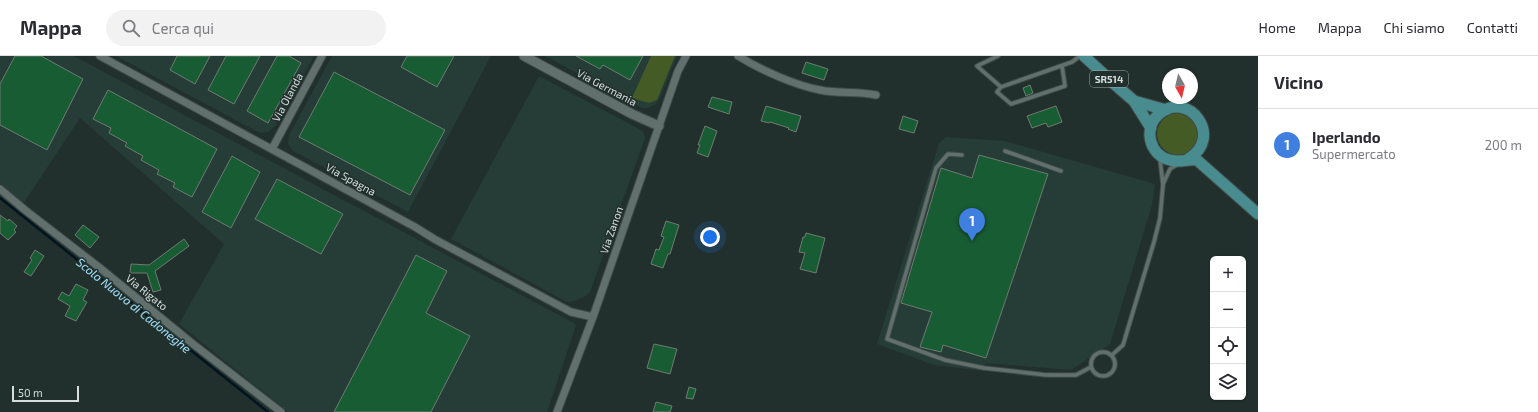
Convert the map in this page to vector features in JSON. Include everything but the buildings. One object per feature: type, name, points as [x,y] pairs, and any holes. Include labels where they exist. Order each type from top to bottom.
[{"type":"main road","name":"SR514","points":[[1084,56],[1134,101],[1151,128],[1150,140],[1160,156],[1171,161],[1197,160],[1258,214]]},
{"type":"main road","name":"SR514","points":[[1134,101],[1166,110],[1178,107],[1195,114],[1204,131],[1204,154],[1213,173]]},
{"type":"main road","points":[[1151,128],[1156,117],[1166,110]]},
{"type":"main road","points":[[1185,160],[1197,152],[1203,142]]},
{"type":"street","name":"Via Spagna","points":[[100,56],[415,227],[436,240],[571,312],[593,317]]},
{"type":"street","name":"Via Olanda","points":[[272,149],[322,56]]},
{"type":"street","name":"Via Germania","points":[[524,56],[632,114],[659,126]]},
{"type":"street","name":"Via Zanon","points":[[558,412],[593,317],[678,71],[686,56]]},
{"type":"street","points":[[738,56],[775,74],[808,87],[830,92],[864,92],[876,96]]},
{"type":"street","name":"Via Rigato","points":[[0,189],[193,344],[281,412]]},
{"type":"lane","points":[[998,56],[977,66],[1000,87]]},
{"type":"lane","points":[[1062,66],[1065,86],[1011,104],[997,92],[1000,87],[1062,66],[1072,62],[1080,56]]},
{"type":"lane","points":[[1005,151],[1061,171]]},
{"type":"lane","points":[[962,155],[948,154],[936,168],[887,338],[944,360],[984,368],[1046,375],[1076,376],[1091,367]]},
{"type":"lane","points":[[1112,355],[1123,345],[1160,218],[1163,185],[1160,156]]},
{"type":"lane","points":[[1163,185],[1170,170],[1185,160]]},
{"type":"lane","points":[[1105,352],[1112,355],[1115,359],[1115,367],[1111,374],[1108,376],[1103,376],[1096,374],[1091,367],[1092,359],[1097,353],[1105,352]]},
{"type":"shaded area","points":[[0,56],[74,56],[572,322],[576,325],[547,412],[288,412],[179,324],[224,244],[80,118],[23,204],[0,183]]},
{"type":"shaded area","points":[[116,56],[314,56],[276,125],[268,132],[262,133]]},
{"type":"shaded area","points":[[332,56],[491,56],[408,212],[293,151],[288,144],[289,135]]},
{"type":"shaded area","points":[[545,56],[677,56],[659,100],[656,104],[648,108],[642,108]]},
{"type":"shaded area","points":[[539,76],[643,131],[645,138],[590,292],[586,296],[575,301],[567,302],[451,239]]},
{"type":"shaded area","points":[[946,137],[1005,141],[1155,184],[1152,205],[1110,344],[1071,370],[985,363],[984,371],[934,365],[877,344],[939,143]]},
{"type":"green space","points":[[651,56],[675,56],[657,100],[649,103],[632,98]]},
{"type":"green space","points":[[1178,113],[1193,119],[1199,134],[1193,149],[1178,155],[1163,149],[1157,134],[1163,119]]},
{"type":"waterway","name":"Scolo Nuovo di Cadoneghe","points":[[0,198],[268,412]]},
{"type":"place","name":"Iperlando","points":[[972,241]]}]
